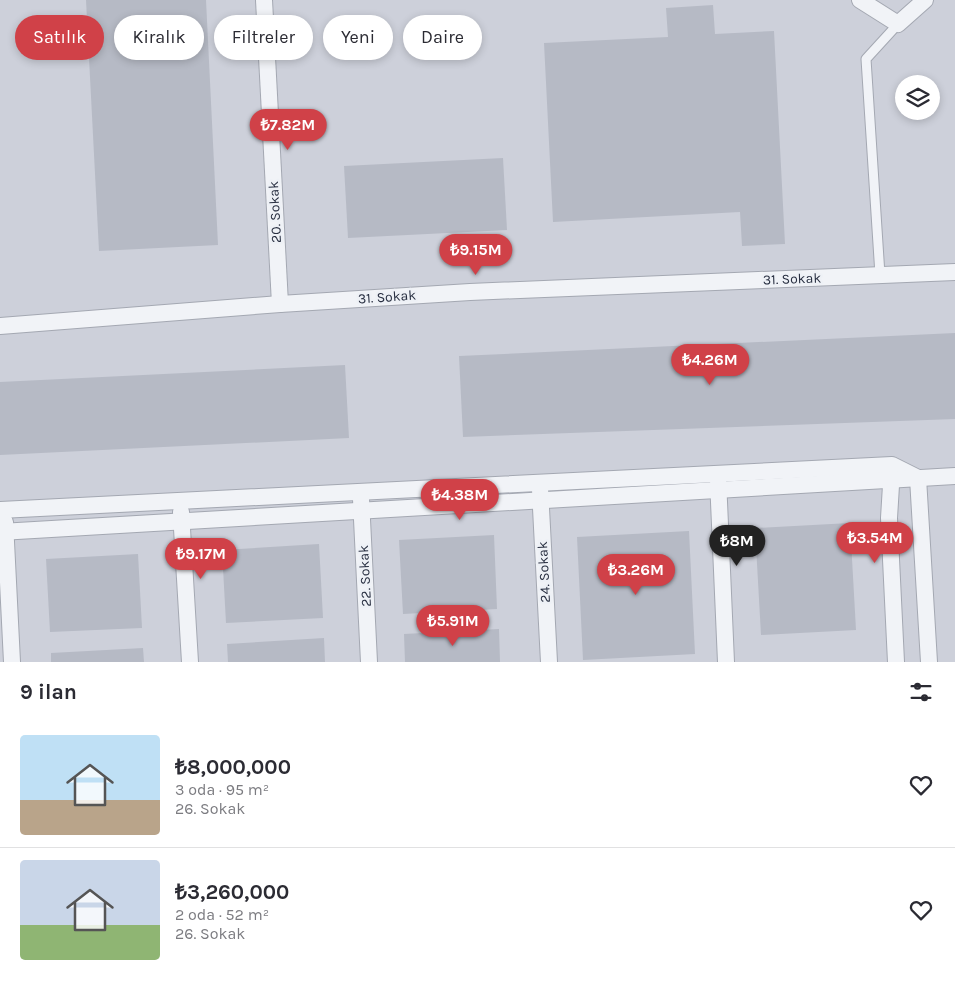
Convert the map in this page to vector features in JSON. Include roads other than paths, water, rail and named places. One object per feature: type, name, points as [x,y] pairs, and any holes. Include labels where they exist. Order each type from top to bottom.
[{"type":"street","name":"20. Sokak","points":[[264,0],[280,304]]},
{"type":"street","points":[[860,0],[898,24],[925,0]]},
{"type":"street","name":"31. Sokak","points":[[0,326],[280,304],[470,292],[955,272]]},
{"type":"street","points":[[718,472],[726,662]]},
{"type":"street","points":[[12,662],[2,510],[180,499],[718,472],[892,472],[918,478],[955,476]]},
{"type":"street","points":[[2,532],[718,490],[892,472]]},
{"type":"street","points":[[892,472],[889,518],[896,662]]},
{"type":"street","points":[[918,478],[929,662]]},
{"type":"street","name":"24. Sokak","points":[[540,481],[549,662]]},
{"type":"street","name":"22. Sokak","points":[[360,491],[369,662]]},
{"type":"street","points":[[180,499],[190,662]]},
{"type":"lane","points":[[880,275],[866,60],[898,24]]}]
